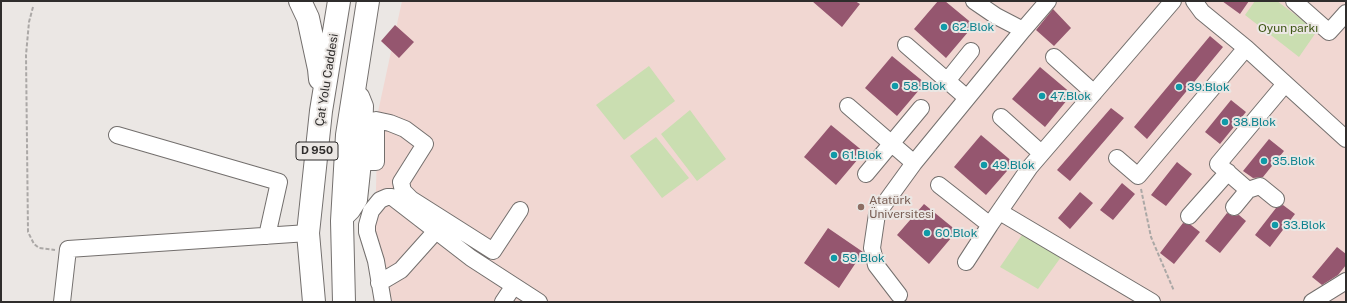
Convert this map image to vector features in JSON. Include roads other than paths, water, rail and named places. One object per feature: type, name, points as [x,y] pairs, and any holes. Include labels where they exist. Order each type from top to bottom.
[{"type":"highway","points":[[300,1],[308,18],[319,69],[321,111]]},
{"type":"highway","name":"Çat Yolu Caddesi","points":[[314,302],[308,233],[321,111],[340,1]]},
{"type":"highway","name":"D 950","points":[[344,302],[342,221],[347,135],[368,1]]},
{"type":"street","points":[[974,1],[996,16],[1023,30]]},
{"type":"street","points":[[899,295],[876,265],[872,248],[877,214],[914,163],[1048,1]]},
{"type":"street","points":[[966,262],[1000,212],[1016,184],[1041,153],[1173,1]]},
{"type":"street","points":[[1294,1],[1329,32],[1346,13]]},
{"type":"street","points":[[1202,5],[1246,48],[1346,139]]},
{"type":"street","points":[[906,45],[967,98]]},
{"type":"street","points":[[1117,158],[1138,176],[1246,48]]},
{"type":"street","points":[[947,80],[971,51]]},
{"type":"street","points":[[1054,57],[1094,93]]},
{"type":"street","points":[[1248,190],[1218,164],[1285,84]]},
{"type":"street","points":[[342,221],[352,211],[359,200],[364,162],[365,106],[361,96],[354,90]]},
{"type":"street","points":[[848,106],[914,163]]},
{"type":"street","points":[[866,174],[921,108]]},
{"type":"street","points":[[1001,117],[1041,153]]},
{"type":"street","points":[[364,162],[376,162],[376,120],[390,123],[405,130],[425,144],[401,182],[403,191],[411,198],[493,251],[520,210]]},
{"type":"street","points":[[117,135],[279,182],[267,236]]},
{"type":"street","points":[[1189,216],[1228,172]]},
{"type":"street","points":[[939,186],[990,225]]},
{"type":"street","points":[[1234,207],[1248,190],[1260,186],[1276,199]]},
{"type":"street","points":[[383,302],[376,261],[367,232],[367,225],[371,211],[380,200],[386,197],[392,197],[435,232],[513,287],[539,302]]},
{"type":"street","points":[[1000,212],[1152,302]]},
{"type":"street","points":[[380,283],[401,270],[435,232]]},
{"type":"street","points":[[62,302],[68,248],[308,233]]},
{"type":"street","points":[[1312,302],[1346,281]]},
{"type":"street","points":[[503,302],[513,287]]},
{"type":"place","name":"62.Blok","points":[[944,27]]},
{"type":"place","name":"58.Blok","points":[[895,86]]},
{"type":"place","name":"39.Blok","points":[[1179,87]]},
{"type":"place","name":"47.Blok","points":[[1042,96]]},
{"type":"place","name":"38.Blok","points":[[1225,122]]},
{"type":"place","name":"61.Blok","points":[[834,155]]},
{"type":"place","name":"35.Blok","points":[[1264,161]]},
{"type":"place","name":"49.Blok","points":[[984,165]]},
{"type":"place","name":"Atatürk Üniversitesi","points":[[861,207]]},
{"type":"place","name":"33.Blok","points":[[1275,225]]},
{"type":"place","name":"60.Blok","points":[[927,233]]},
{"type":"place","name":"59.Blok","points":[[834,258]]},
{"type":"park label","name":"Oyun parkı","points":[[1288,28]]}]
